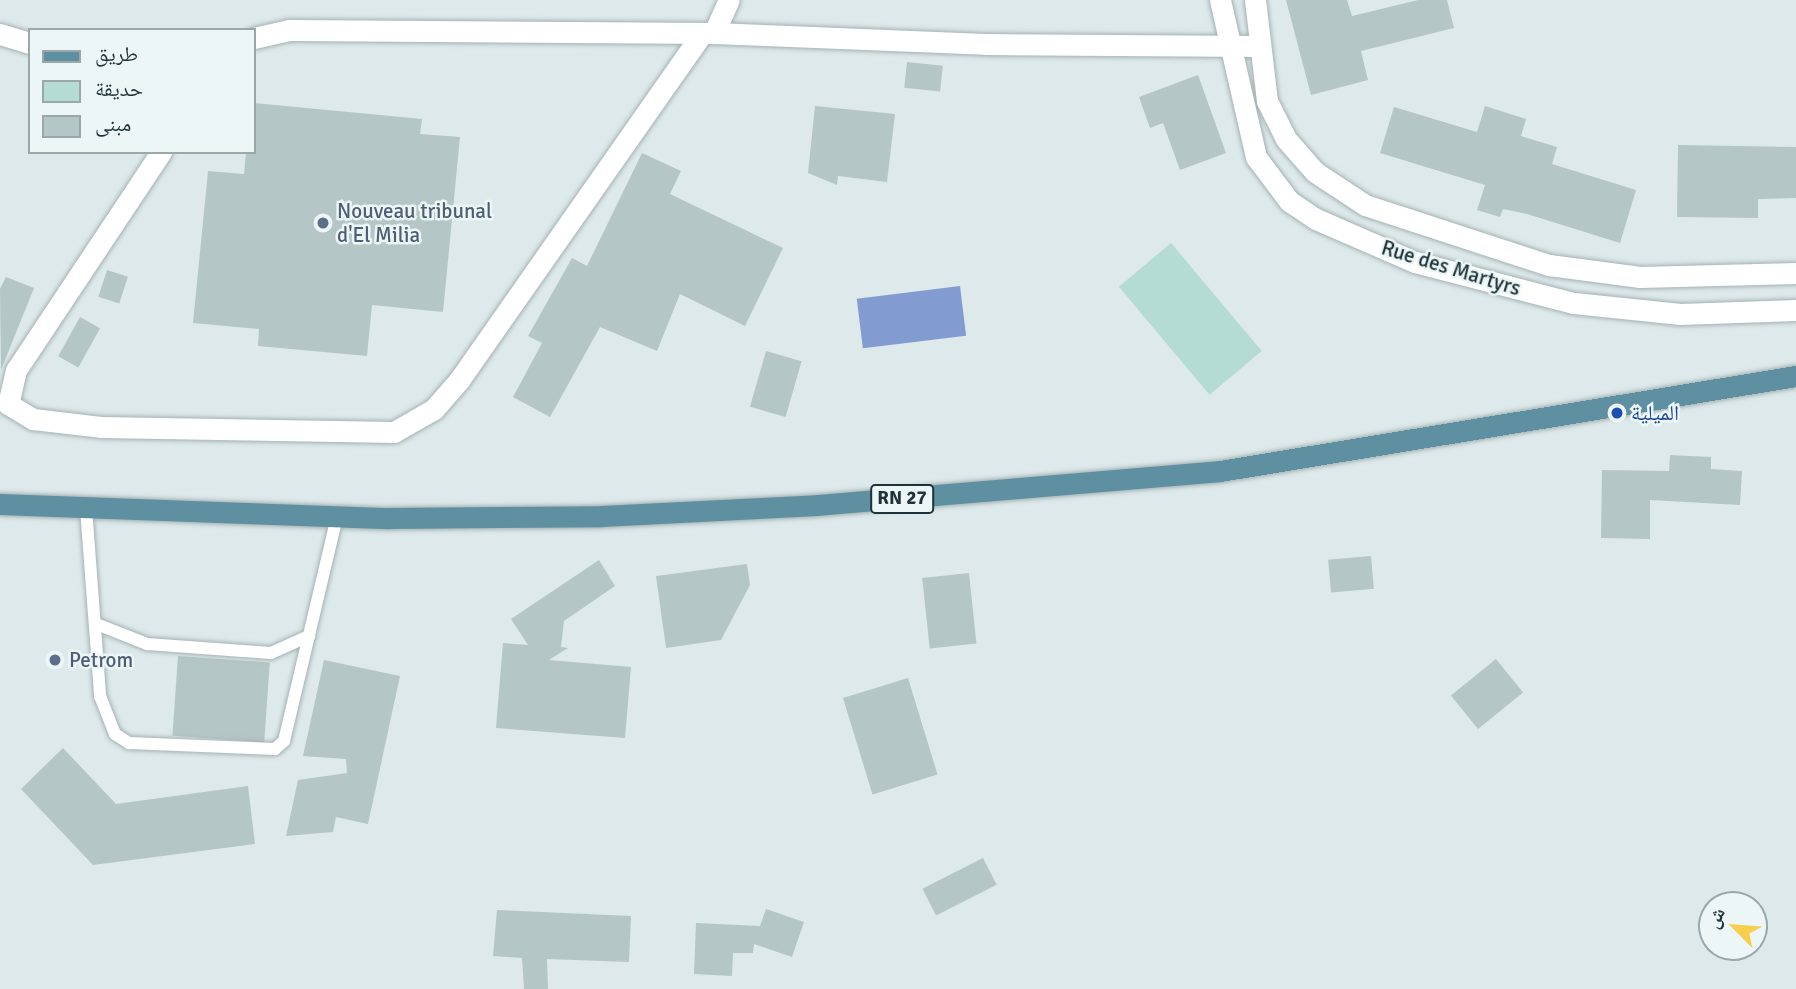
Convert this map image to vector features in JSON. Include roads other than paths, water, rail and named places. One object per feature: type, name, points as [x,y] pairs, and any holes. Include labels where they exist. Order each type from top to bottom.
[{"type":"main road","name":"RN 27","points":[[0,504],[337,517],[615,516],[1068,486],[1220,471],[1796,376]]},
{"type":"street","points":[[160,154],[16,370],[7,396],[9,411],[53,422],[157,430],[352,435],[394,432],[414,423],[460,379],[730,0]]},
{"type":"street","name":"Rue des Martyrs","points":[[1220,0],[1228,48],[1256,157],[1273,183],[1316,219],[1415,262],[1574,303],[1679,314],[1796,310]]},
{"type":"street","name":"Rue des Martyrs","points":[[1255,0],[1267,101],[1286,139],[1315,172],[1365,205],[1549,265],[1640,277],[1796,273]]},
{"type":"street","points":[[256,38],[290,30],[707,34],[1228,48],[1260,46]]},
{"type":"street","points":[[0,34],[28,42]]},
{"type":"lane","points":[[86,509],[99,625],[100,696],[115,734],[129,743],[275,749],[284,741],[337,517]]},
{"type":"lane","points":[[99,625],[148,644],[271,653],[309,636]]},
{"type":"water","points":[[960,286],[966,336],[863,348],[857,299]]},
{"type":"place","name":"Nouveau tribunal d'El Milia","points":[[323,223]]},
{"type":"place","name":"الميلية","points":[[1617,413]]},
{"type":"place","name":"Petrom","points":[[55,660]]}]
